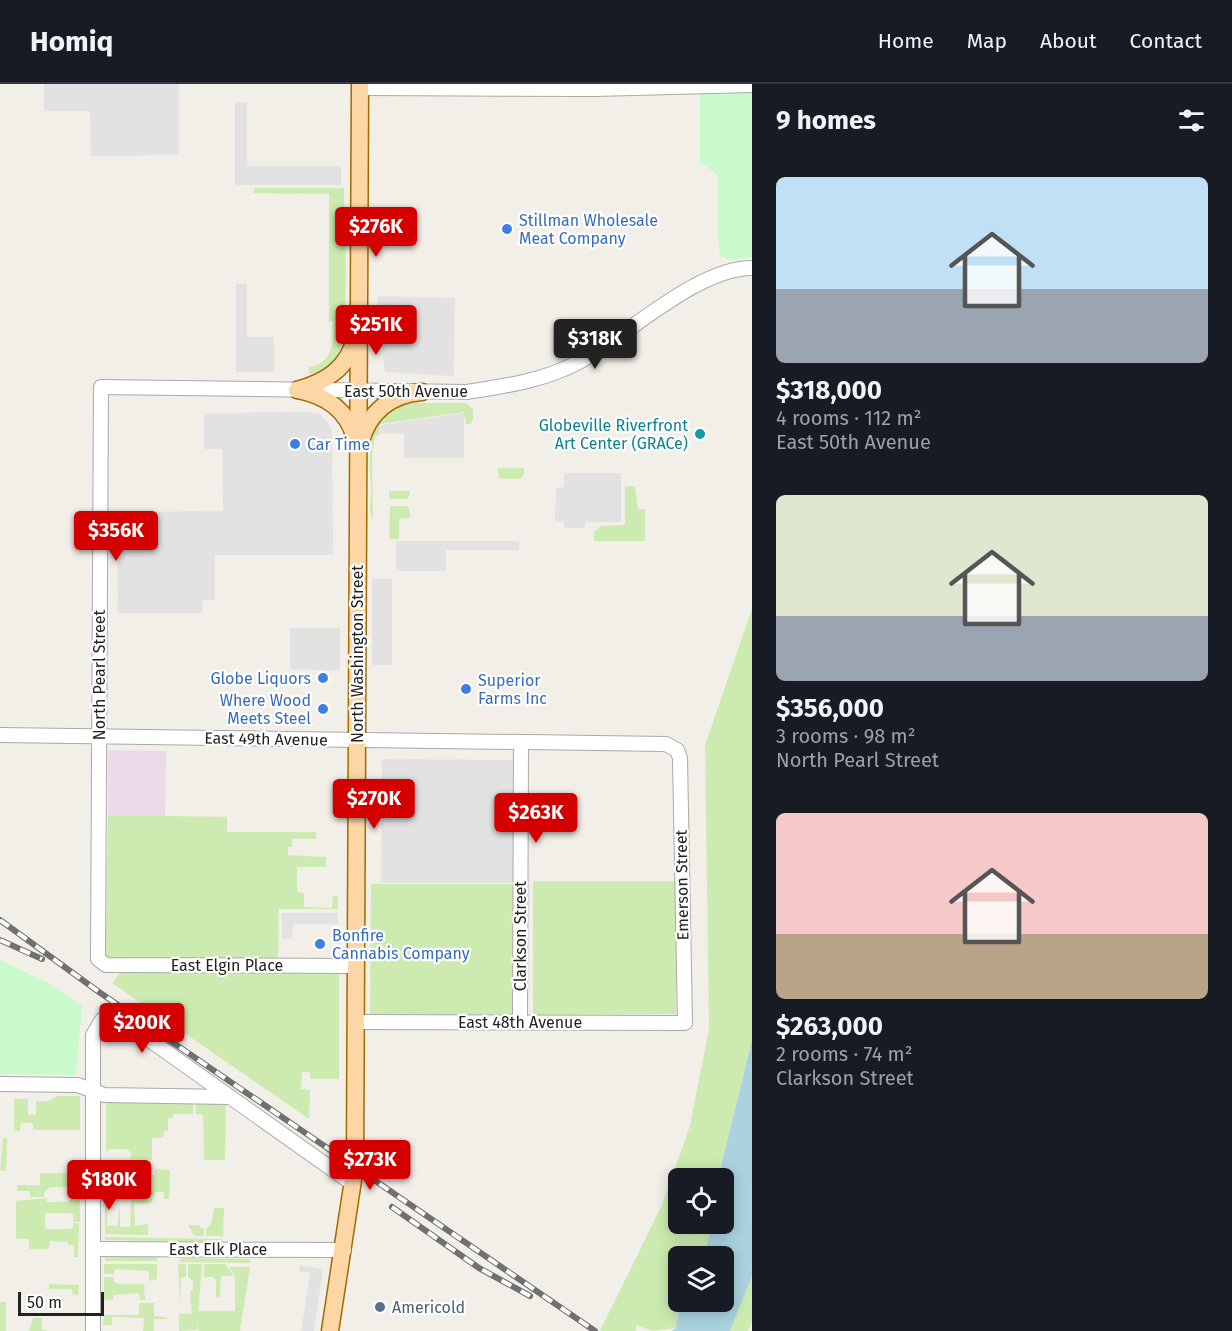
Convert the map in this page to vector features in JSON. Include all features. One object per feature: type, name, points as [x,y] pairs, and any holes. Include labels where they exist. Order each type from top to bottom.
[{"type":"main road","name":"North Washington Street","points":[[330,1331],[353,1184],[356,1022],[360,86]]},
{"type":"main road","points":[[297,390],[321,382],[339,369],[351,350],[359,320]]},
{"type":"main road","points":[[297,390],[320,396],[339,409],[352,428],[358,451]]},
{"type":"main road","points":[[358,451],[366,426],[380,408],[398,397],[422,392]]},
{"type":"street","points":[[360,86],[443,89],[752,85]]},
{"type":"street","name":"East 50th Avenue","points":[[101,387],[467,392],[540,379],[578,362],[686,292],[717,276],[752,268]]},
{"type":"street","name":"North Pearl Street","points":[[99,962],[101,387]]},
{"type":"street","name":"East 49th Avenue","points":[[0,735],[666,744],[675,748]]},
{"type":"street","name":"Clarkson Street","points":[[520,1023],[521,742]]},
{"type":"street","name":"Emerson Street","points":[[675,748],[680,758],[685,1023]]},
{"type":"street","name":"East Elgin Place","points":[[99,962],[106,965],[356,966]]},
{"type":"street","points":[[93,1331],[94,1029],[102,1020],[114,1017],[353,1184]]},
{"type":"street","name":"East 48th Avenue","points":[[356,1022],[685,1023]]},
{"type":"street","points":[[0,1084],[78,1085],[104,1095],[231,1097]]},
{"type":"street","name":"East Elk Place","points":[[93,1249],[344,1250]]},
{"type":"shaded area","points":[[44,84],[179,84],[179,155],[91,156],[90,111],[44,111]]},
{"type":"shaded area","points":[[235,102],[247,102],[247,166],[341,166],[341,185],[235,185]]},
{"type":"shaded area","points":[[236,284],[247,284],[247,337],[274,337],[274,372],[236,372]]},
{"type":"shaded area","points":[[377,296],[455,298],[454,376],[385,372]]},
{"type":"shaded area","points":[[311,412],[320,414],[332,428],[333,555],[215,555],[215,600],[202,600],[202,613],[118,613],[117,512],[223,511],[222,449],[204,449],[204,413]]},
{"type":"shaded area","points":[[464,413],[464,458],[404,458],[404,434],[381,433],[381,425]]},
{"type":"shaded area","points":[[564,473],[621,473],[621,522],[586,522],[585,528],[564,528],[564,521],[555,521],[556,488],[564,487]]},
{"type":"shaded area","points":[[396,541],[519,541],[519,550],[446,550],[446,571],[396,571]]},
{"type":"shaded area","points":[[372,579],[392,579],[392,665],[372,665]]},
{"type":"shaded area","points":[[290,628],[340,628],[340,671],[290,669]]},
{"type":"shaded area","points":[[108,750],[166,751],[165,816],[108,815]]},
{"type":"shaded area","points":[[382,759],[513,760],[513,883],[381,883]]},
{"type":"shaded area","points":[[282,913],[338,913],[338,924],[293,924],[292,939],[282,939]]},
{"type":"shaded area","points":[[300,1265],[323,1269],[314,1331],[301,1331],[310,1273],[299,1271]]},
{"type":"green space","points":[[700,84],[752,84],[752,257],[728,260],[720,255],[718,175],[700,162]]},
{"type":"green space","points":[[254,188],[344,188],[346,299],[342,341],[333,362],[318,372],[309,374],[309,367],[317,365],[328,356],[333,336],[333,321],[329,321],[329,194],[254,193]]},
{"type":"green space","points":[[408,403],[466,403],[473,409],[473,419],[470,424],[466,424],[464,412],[380,424],[380,433],[375,437],[372,453],[373,519],[370,508],[370,461],[373,435],[377,424],[385,414],[395,407]]},
{"type":"green space","points":[[497,468],[524,468],[524,475],[520,479],[500,479]]},
{"type":"green space","points":[[625,486],[635,486],[638,509],[645,509],[645,541],[594,541],[594,532],[601,526],[625,525]]},
{"type":"green space","points":[[389,491],[410,491],[408,499],[389,499]]},
{"type":"green space","points":[[390,506],[408,506],[411,518],[399,519],[399,539],[389,539]]},
{"type":"green space","points":[[752,609],[752,1041],[721,1168],[675,1168],[690,1126],[709,1029],[705,745]]},
{"type":"green space","points":[[108,815],[227,817],[227,832],[316,832],[316,839],[292,839],[292,847],[288,847],[288,855],[326,857],[326,867],[297,867],[297,892],[304,893],[304,907],[332,908],[333,896],[338,896],[338,909],[279,909],[278,961],[106,960]]},
{"type":"green space","points":[[533,881],[676,881],[676,1014],[533,1015]]},
{"type":"green space","points":[[371,884],[515,884],[514,1015],[370,1014]]},
{"type":"green space","points":[[0,960],[46,982],[82,1005],[76,1075],[0,1074]]},
{"type":"green space","points":[[121,972],[339,972],[339,1079],[310,1079],[310,1072],[302,1072],[301,1089],[310,1090],[309,1119],[112,983]]},
{"type":"green space","points":[[58,1096],[80,1096],[80,1130],[33,1130],[33,1123],[21,1123],[20,1131],[14,1131],[14,1099],[28,1099],[28,1115],[36,1115],[36,1101],[48,1101]]},
{"type":"green space","points":[[106,1102],[193,1103],[193,1114],[173,1114],[173,1118],[168,1118],[168,1131],[164,1131],[163,1138],[152,1138],[152,1160],[131,1159],[131,1153],[127,1149],[110,1149],[106,1152]]},
{"type":"green space","points":[[196,1103],[226,1104],[225,1160],[204,1160],[203,1115],[196,1114]]},
{"type":"green space","points":[[3,1138],[7,1138],[6,1171],[0,1171]]},
{"type":"green space","points":[[105,1168],[118,1168],[119,1177],[139,1181],[140,1174],[155,1175],[155,1169],[170,1170],[169,1199],[164,1199],[164,1192],[155,1192],[151,1203],[134,1203],[135,1226],[148,1224],[148,1235],[105,1234]],"holes":[[[131,1200],[130,1227],[120,1227],[120,1204],[117,1226],[107,1226],[108,1201]]]},
{"type":"green space","points":[[40,1173],[80,1173],[80,1194],[72,1194],[69,1187],[50,1187],[44,1192],[44,1197],[30,1197],[30,1191],[17,1191],[17,1185],[40,1185]]},
{"type":"green space","points":[[668,1188],[668,1234],[710,1234],[707,1246],[668,1246],[668,1312],[678,1312],[676,1328],[653,1331],[636,1325],[636,1331],[600,1331],[662,1205]]},
{"type":"green space","points":[[72,1195],[80,1195],[80,1222],[73,1222],[73,1214],[45,1213],[45,1229],[69,1229],[73,1228],[73,1223],[79,1223],[78,1257],[74,1257],[74,1245],[68,1245],[68,1242],[50,1241],[49,1249],[29,1249],[29,1239],[16,1239],[16,1201],[47,1198],[47,1202],[69,1202]]},
{"type":"green space","points":[[214,1208],[224,1208],[223,1236],[206,1236],[206,1228],[211,1225]]},
{"type":"green space","points":[[188,1225],[200,1225],[200,1228],[204,1228],[204,1236],[194,1236]]},
{"type":"green space","points":[[105,1237],[223,1239],[221,1242],[105,1240]]},
{"type":"green space","points":[[105,1257],[157,1257],[157,1261],[105,1261]]},
{"type":"green space","points":[[182,1258],[249,1259],[252,1263],[179,1262]]},
{"type":"green space","points":[[104,1264],[157,1264],[157,1279],[149,1281],[149,1271],[117,1269],[114,1270],[114,1274],[104,1274]]},
{"type":"green space","points":[[178,1264],[186,1264],[186,1277],[181,1277],[180,1306]]},
{"type":"green space","points":[[188,1264],[202,1264],[197,1330],[179,1331],[179,1314],[192,1314],[190,1291],[193,1290],[193,1281],[188,1277]]},
{"type":"green space","points":[[204,1264],[225,1264],[234,1276],[221,1276],[220,1297],[216,1297],[216,1280],[213,1277],[204,1277]]},
{"type":"green space","points":[[229,1267],[250,1267],[240,1331],[198,1331],[198,1311],[235,1311],[235,1276]]},
{"type":"green space","points":[[752,1274],[752,1322],[748,1331],[730,1331]]},
{"type":"green space","points":[[104,1277],[114,1277],[114,1282],[118,1284],[144,1284],[145,1300],[140,1300],[139,1293],[113,1295],[113,1300],[104,1300]]},
{"type":"green space","points":[[49,1284],[79,1285],[78,1295],[73,1295],[72,1289],[49,1289]]},
{"type":"green space","points":[[0,1302],[6,1302],[6,1331],[0,1331]]},
{"type":"green space","points":[[139,1303],[154,1303],[154,1316],[167,1317],[167,1319],[154,1319],[154,1331],[143,1331],[144,1318],[116,1317],[112,1318],[112,1325],[103,1325],[104,1315],[139,1315]]},
{"type":"green space","points":[[33,1318],[42,1318],[42,1329],[48,1331],[29,1331]]},
{"type":"water","points":[[752,1040],[752,1276],[730,1331],[671,1331],[676,1328],[678,1312],[734,1312],[734,1246],[707,1246],[710,1234],[734,1234],[734,1168],[721,1168]]},
{"type":"railway","points":[[0,920],[99,992],[595,1331]]},
{"type":"railway","points":[[0,940],[42,959]]},
{"type":"railway","points":[[392,1207],[479,1268],[530,1296]]},
{"type":"place","name":"Stillman Wholesale Meat Company","points":[[507,229]]},
{"type":"place","name":"Globeville Riverfront Art Center (GRACe)","points":[[700,434]]},
{"type":"place","name":"Car Time","points":[[295,444]]},
{"type":"place","name":"Globe Liquors","points":[[323,678]]},
{"type":"place","name":"Superior Farms Inc","points":[[466,689]]},
{"type":"place","name":"Where Wood Meets Steel","points":[[323,709]]},
{"type":"place","name":"Bonfire Cannabis Company","points":[[320,944]]},
{"type":"place","name":"Americold","points":[[380,1307]]}]
